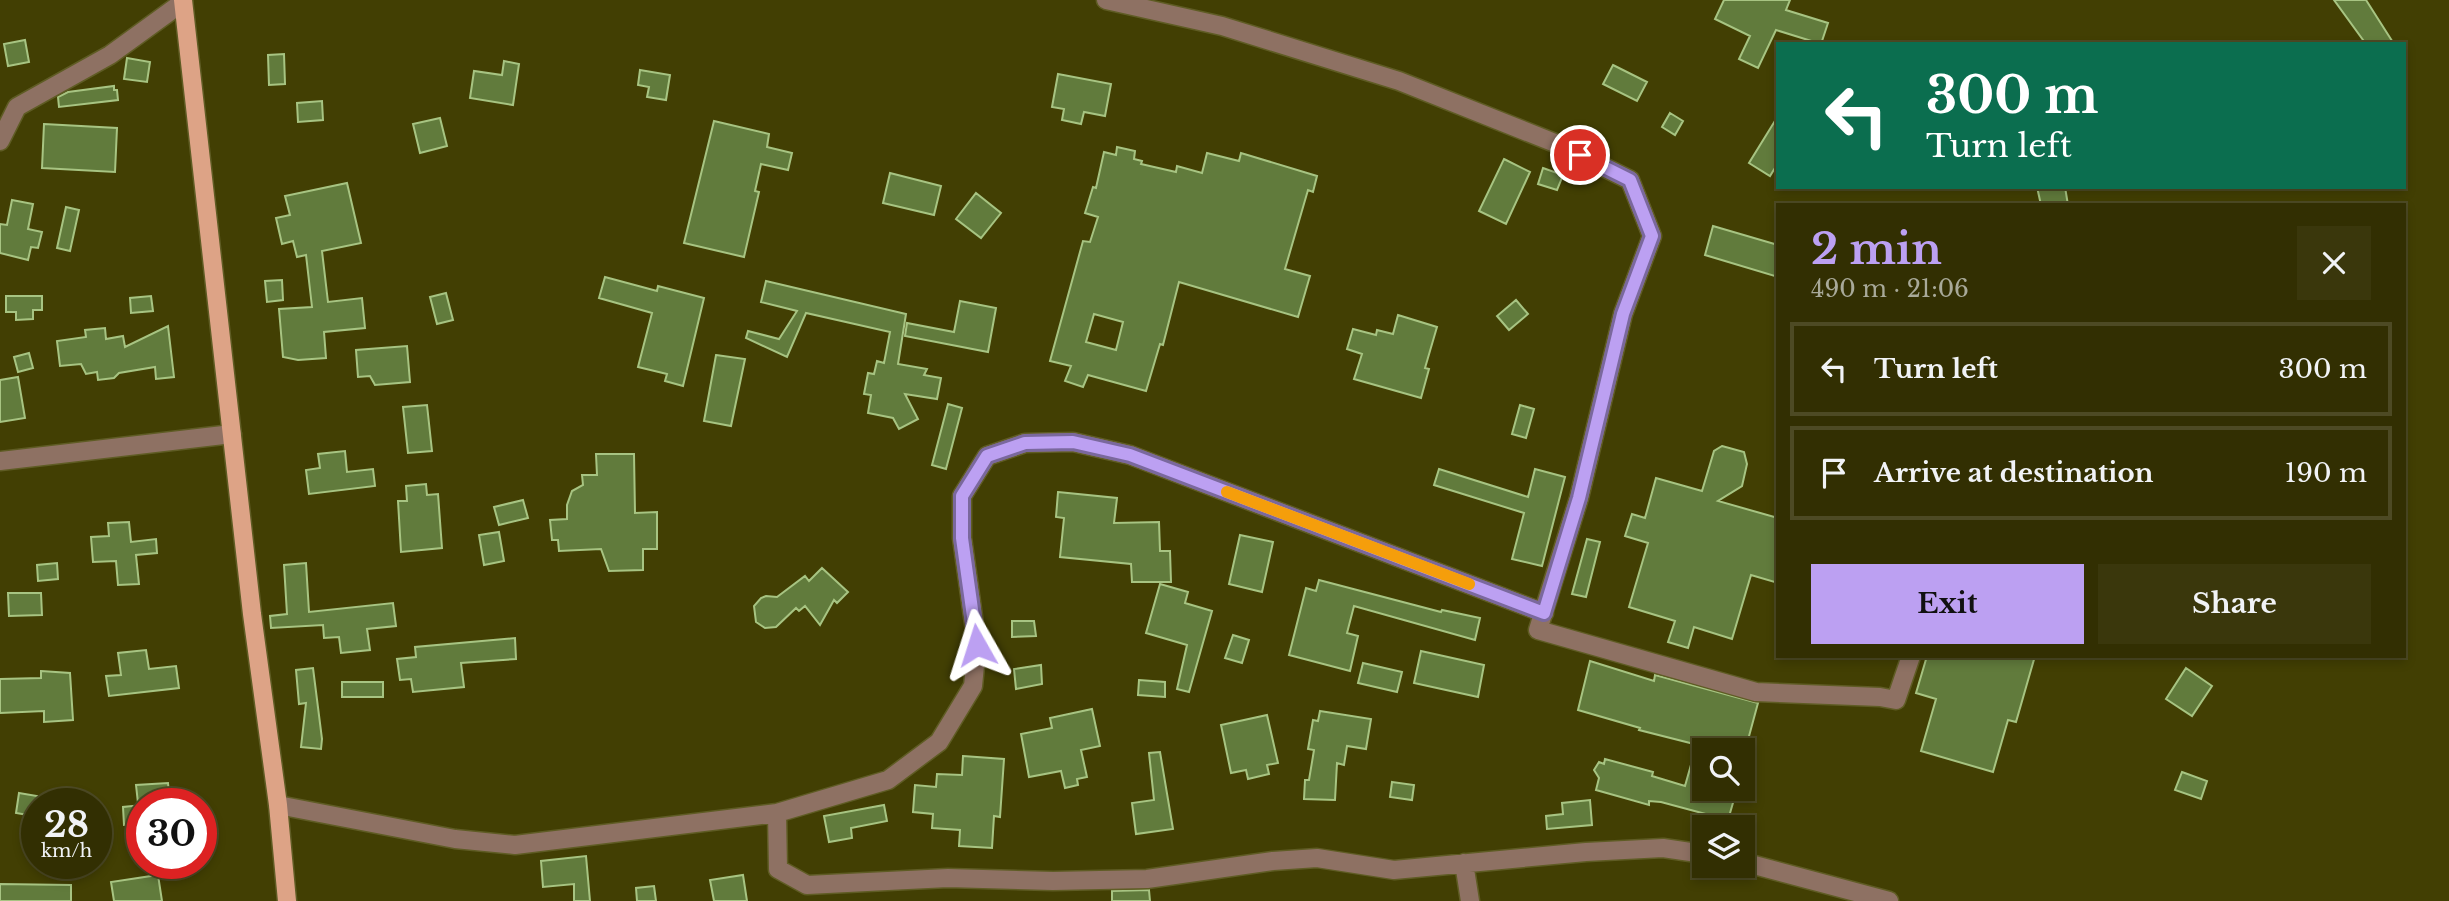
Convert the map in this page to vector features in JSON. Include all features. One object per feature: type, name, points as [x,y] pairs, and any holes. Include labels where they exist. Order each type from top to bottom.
[{"type":"main road","points":[[183,1],[287,901]]},
{"type":"street","points":[[1105,0],[1222,26],[1399,81],[1555,143],[1630,180],[1652,236],[1623,314],[1579,498],[1538,631],[1756,692],[1896,700],[1910,658]]},
{"type":"street","points":[[0,141],[17,107],[110,55],[183,1]]},
{"type":"street","points":[[0,461],[232,434]]},
{"type":"street","points":[[278,805],[455,839],[515,845],[777,813],[888,780],[939,742],[973,686],[977,645],[962,538],[962,496],[987,456],[1025,443],[1073,442],[1130,455],[1544,613]]},
{"type":"street","points":[[777,813],[778,869],[807,885],[948,878],[1053,881],[1147,879],[1273,861],[1317,858],[1394,870],[1586,852],[1663,848],[1692,852]]},
{"type":"street","points":[[1464,863],[1470,901]]},
{"type":"street","points":[[1755,865],[1889,901]]},
{"type":"building","points":[[1724,0],[1790,0],[1786,10],[1828,23],[1822,42],[1776,30],[1758,68],[1739,59],[1750,36],[1715,19]]},
{"type":"building","points":[[2334,0],[2366,0],[2393,42],[2365,42]]},
{"type":"building","points":[[25,40],[29,62],[8,66],[4,44]]},
{"type":"building","points":[[284,54],[285,84],[269,85],[268,55]]},
{"type":"building","points":[[127,58],[150,62],[147,82],[124,79]]},
{"type":"building","points":[[504,61],[519,64],[513,105],[470,98],[474,71],[502,75]]},
{"type":"building","points":[[1613,65],[1647,82],[1637,101],[1603,84]]},
{"type":"building","points":[[640,70],[670,75],[666,100],[647,97],[649,87],[638,85]]},
{"type":"building","points":[[1058,74],[1111,84],[1105,116],[1084,112],[1081,124],[1062,120],[1064,109],[1052,107]]},
{"type":"building","points":[[114,86],[118,100],[59,107],[58,97],[68,92]]},
{"type":"building","points":[[322,101],[323,120],[298,122],[297,103]]},
{"type":"building","points":[[1670,113],[1683,121],[1675,135],[1662,127]]},
{"type":"building","points":[[440,118],[447,146],[420,153],[413,124]]},
{"type":"building","points":[[1776,119],[1776,166],[1770,176],[1749,163]]},
{"type":"building","points":[[714,121],[769,134],[767,147],[792,153],[788,170],[761,164],[755,191],[759,192],[744,257],[684,243]]},
{"type":"building","points":[[44,124],[117,128],[115,172],[42,168]]},
{"type":"building","points":[[1117,147],[1135,151],[1134,159],[1142,161],[1141,164],[1176,172],[1177,166],[1202,173],[1207,153],[1239,161],[1241,153],[1317,176],[1313,192],[1308,190],[1285,269],[1310,276],[1298,317],[1179,282],[1163,345],[1160,344],[1146,391],[1088,375],[1083,387],[1065,381],[1071,366],[1050,361],[1083,241],[1090,242],[1098,217],[1085,213],[1093,187],[1096,188],[1104,152],[1116,155]],"holes":[[[1094,314],[1123,322],[1116,350],[1086,342]]]},
{"type":"building","points":[[1504,159],[1530,172],[1506,224],[1479,211]]},
{"type":"building","points":[[1543,168],[1563,175],[1557,190],[1538,184]]},
{"type":"building","points":[[890,173],[941,186],[934,215],[883,203]]},
{"type":"building","points":[[347,183],[361,243],[322,251],[328,302],[362,298],[365,328],[324,332],[326,358],[298,360],[283,357],[279,309],[312,307],[306,255],[297,257],[293,241],[282,244],[276,218],[290,215],[285,196]]},
{"type":"building","points":[[2037,189],[2065,189],[2068,203],[2041,203]]},
{"type":"building","points":[[976,193],[1001,213],[981,238],[956,219]]},
{"type":"building","points":[[12,200],[33,204],[28,229],[42,232],[38,248],[31,247],[28,260],[0,253],[0,224],[7,225]]},
{"type":"building","points":[[66,207],[79,210],[70,251],[57,248]]},
{"type":"building","points":[[1713,226],[1776,244],[1776,276],[1705,255]]},
{"type":"building","points":[[605,277],[657,291],[658,286],[704,298],[683,386],[665,381],[667,374],[638,367],[652,313],[599,298]]},
{"type":"building","points":[[282,280],[283,300],[267,302],[265,281]]},
{"type":"building","points":[[766,281],[906,314],[898,364],[927,369],[924,375],[941,378],[937,399],[905,394],[918,419],[899,429],[893,418],[868,413],[871,395],[864,394],[868,373],[874,374],[877,361],[884,363],[890,332],[806,313],[787,357],[746,338],[748,331],[779,339],[797,311],[761,302]]},
{"type":"building","points":[[446,293],[453,320],[437,324],[430,297]]},
{"type":"building","points":[[6,296],[42,296],[42,310],[33,310],[33,319],[16,320],[16,312],[6,312]]},
{"type":"building","points":[[151,296],[153,311],[131,313],[130,298]]},
{"type":"building","points":[[1516,300],[1528,314],[1509,330],[1497,316]]},
{"type":"building","points":[[960,301],[996,308],[988,352],[905,336],[907,323],[954,332]]},
{"type":"building","points":[[1398,315],[1437,327],[1425,368],[1429,369],[1421,398],[1354,379],[1362,354],[1347,349],[1353,329],[1376,335],[1377,330],[1393,334]]},
{"type":"building","points":[[168,326],[174,377],[156,379],[155,367],[119,373],[114,378],[98,380],[97,372],[86,374],[81,364],[60,366],[57,341],[86,337],[85,330],[105,328],[106,339],[123,336],[125,347]]},
{"type":"building","points":[[407,346],[410,382],[375,385],[370,376],[358,377],[356,350]]},
{"type":"building","points":[[29,353],[33,368],[18,372],[14,357]]},
{"type":"building","points":[[716,355],[745,359],[731,426],[704,421]]},
{"type":"building","points":[[18,377],[25,418],[0,422],[0,380]]},
{"type":"building","points":[[948,404],[962,408],[946,469],[932,465]]},
{"type":"building","points":[[427,405],[432,451],[408,453],[403,407]]},
{"type":"building","points":[[1520,405],[1534,409],[1526,438],[1512,434]]},
{"type":"building","points":[[1722,446],[1744,452],[1747,464],[1742,486],[1718,501],[1776,517],[1776,582],[1751,575],[1732,639],[1694,627],[1688,648],[1668,642],[1675,621],[1629,607],[1648,543],[1625,536],[1632,514],[1645,518],[1656,478],[1702,491],[1714,451]]},
{"type":"building","points":[[345,451],[347,472],[373,469],[375,486],[309,494],[306,470],[320,468],[318,454]]},
{"type":"building","points":[[596,454],[634,454],[635,513],[657,512],[657,549],[643,549],[643,570],[609,571],[601,549],[559,551],[558,540],[552,540],[550,520],[567,519],[567,505],[572,491],[583,485],[582,475],[597,475]]},
{"type":"building","points":[[1439,469],[1528,497],[1535,469],[1565,477],[1542,566],[1512,559],[1524,513],[1434,485]]},
{"type":"building","points":[[426,484],[427,495],[438,494],[442,548],[401,552],[398,501],[407,501],[406,486]]},
{"type":"building","points":[[1058,492],[1117,498],[1114,523],[1159,522],[1160,551],[1170,551],[1171,582],[1132,582],[1131,564],[1060,557],[1064,518],[1056,517]]},
{"type":"building","points":[[523,500],[528,518],[499,525],[494,507]]},
{"type":"building","points":[[129,522],[131,542],[156,539],[157,553],[136,555],[139,584],[118,585],[116,561],[93,562],[91,537],[109,536],[108,523]]},
{"type":"building","points":[[499,532],[504,561],[484,565],[479,535]]},
{"type":"building","points":[[1240,535],[1273,542],[1262,592],[1229,584]]},
{"type":"building","points":[[1587,539],[1600,542],[1586,597],[1572,594]]},
{"type":"building","points":[[57,563],[58,579],[38,581],[37,565]]},
{"type":"building","points":[[306,563],[309,612],[393,603],[396,626],[367,629],[370,650],[341,653],[339,637],[324,638],[323,625],[271,628],[270,616],[287,614],[284,565]]},
{"type":"building","points":[[822,568],[848,592],[837,603],[834,600],[820,625],[805,606],[799,611],[796,608],[776,627],[765,628],[756,622],[754,606],[761,598],[777,597],[805,576],[809,581]]},
{"type":"building","points":[[1319,580],[1441,612],[1442,610],[1480,618],[1475,640],[1354,606],[1347,633],[1358,636],[1350,671],[1289,655],[1306,588],[1316,591]]},
{"type":"building","points":[[1160,584],[1188,592],[1185,603],[1212,611],[1189,692],[1177,689],[1187,645],[1146,633]]},
{"type":"building","points":[[8,593],[41,593],[42,615],[9,616]]},
{"type":"building","points":[[1012,621],[1034,621],[1036,636],[1012,637]]},
{"type":"building","points":[[1233,635],[1249,640],[1242,663],[1225,658]]},
{"type":"building","points":[[515,638],[516,659],[461,663],[464,687],[413,692],[411,679],[400,680],[397,659],[416,657],[415,647]]},
{"type":"building","points":[[146,650],[149,669],[176,666],[179,688],[109,696],[106,676],[121,675],[118,653]]},
{"type":"building","points":[[1421,651],[1484,665],[1478,697],[1414,683]]},
{"type":"building","points":[[1926,658],[2034,658],[2016,722],[2008,720],[1993,772],[1921,751],[1936,699],[1916,693]]},
{"type":"building","points":[[1590,661],[1654,681],[1655,675],[1758,703],[1749,738],[1692,738],[1692,743],[1578,710]]},
{"type":"building","points":[[1363,663],[1402,672],[1397,692],[1358,683]]},
{"type":"building","points":[[1041,665],[1042,684],[1016,689],[1014,669]]},
{"type":"building","points":[[313,668],[321,749],[301,747],[306,703],[299,704],[296,670]]},
{"type":"building","points":[[2186,668],[2212,686],[2192,716],[2166,699]]},
{"type":"building","points":[[41,671],[70,673],[73,720],[44,722],[44,711],[0,713],[0,679],[41,678]]},
{"type":"building","points":[[1139,680],[1165,682],[1165,697],[1138,695]]},
{"type":"building","points":[[342,682],[383,682],[383,697],[342,697]]},
{"type":"building","points":[[1092,709],[1100,746],[1081,750],[1087,777],[1077,779],[1078,785],[1065,788],[1061,771],[1029,777],[1021,734],[1052,728],[1050,718]]},
{"type":"building","points":[[1320,711],[1371,719],[1366,749],[1347,746],[1344,765],[1337,763],[1335,800],[1304,799],[1305,780],[1309,780],[1314,750],[1308,749],[1313,720],[1318,721]]},
{"type":"building","points":[[1267,715],[1278,763],[1267,765],[1269,774],[1248,779],[1246,770],[1231,773],[1221,725]]},
{"type":"building","points":[[1160,752],[1173,829],[1136,834],[1132,803],[1154,800],[1149,753]]},
{"type":"building","points":[[963,756],[1004,759],[1000,817],[994,816],[992,848],[959,846],[960,830],[932,828],[933,814],[913,812],[915,785],[936,787],[937,774],[962,775]]},
{"type":"building","points":[[1605,759],[1653,772],[1652,776],[1685,786],[1692,761],[1692,801],[1734,801],[1729,815],[1709,815],[1661,802],[1649,801],[1649,805],[1596,790],[1599,778],[1594,770],[1599,762],[1604,764]]},
{"type":"building","points":[[2182,772],[2207,781],[2201,799],[2175,790]]},
{"type":"building","points":[[1392,782],[1414,785],[1412,800],[1390,797]]},
{"type":"building","points":[[168,783],[168,788],[136,788],[136,785]]},
{"type":"building","points":[[19,793],[21,793],[21,814],[16,813]]},
{"type":"building","points":[[1590,800],[1592,825],[1547,829],[1546,816],[1563,814],[1562,803]]},
{"type":"building","points":[[884,805],[887,821],[851,828],[852,838],[829,842],[824,816]]},
{"type":"building","points":[[123,807],[126,807],[126,825],[124,825]]},
{"type":"building","points":[[586,856],[590,901],[574,901],[574,884],[543,887],[541,861]]},
{"type":"building","points":[[743,875],[747,901],[714,901],[710,880]]},
{"type":"building","points":[[159,879],[162,901],[114,901],[111,882]]},
{"type":"building","points":[[0,884],[71,885],[71,901],[0,901]]},
{"type":"building","points":[[654,886],[656,901],[637,901],[636,888]]},
{"type":"building","points":[[1149,890],[1150,901],[1112,901],[1112,891]]},
{"type":"slow traffic","points":[[1227,492],[1469,584]]},
{"type":"route","points":[[977,645],[962,538],[962,496],[987,456],[1025,443],[1073,442],[1130,455],[1544,613],[1579,498],[1623,314],[1652,236],[1630,180],[1580,155]]}]
